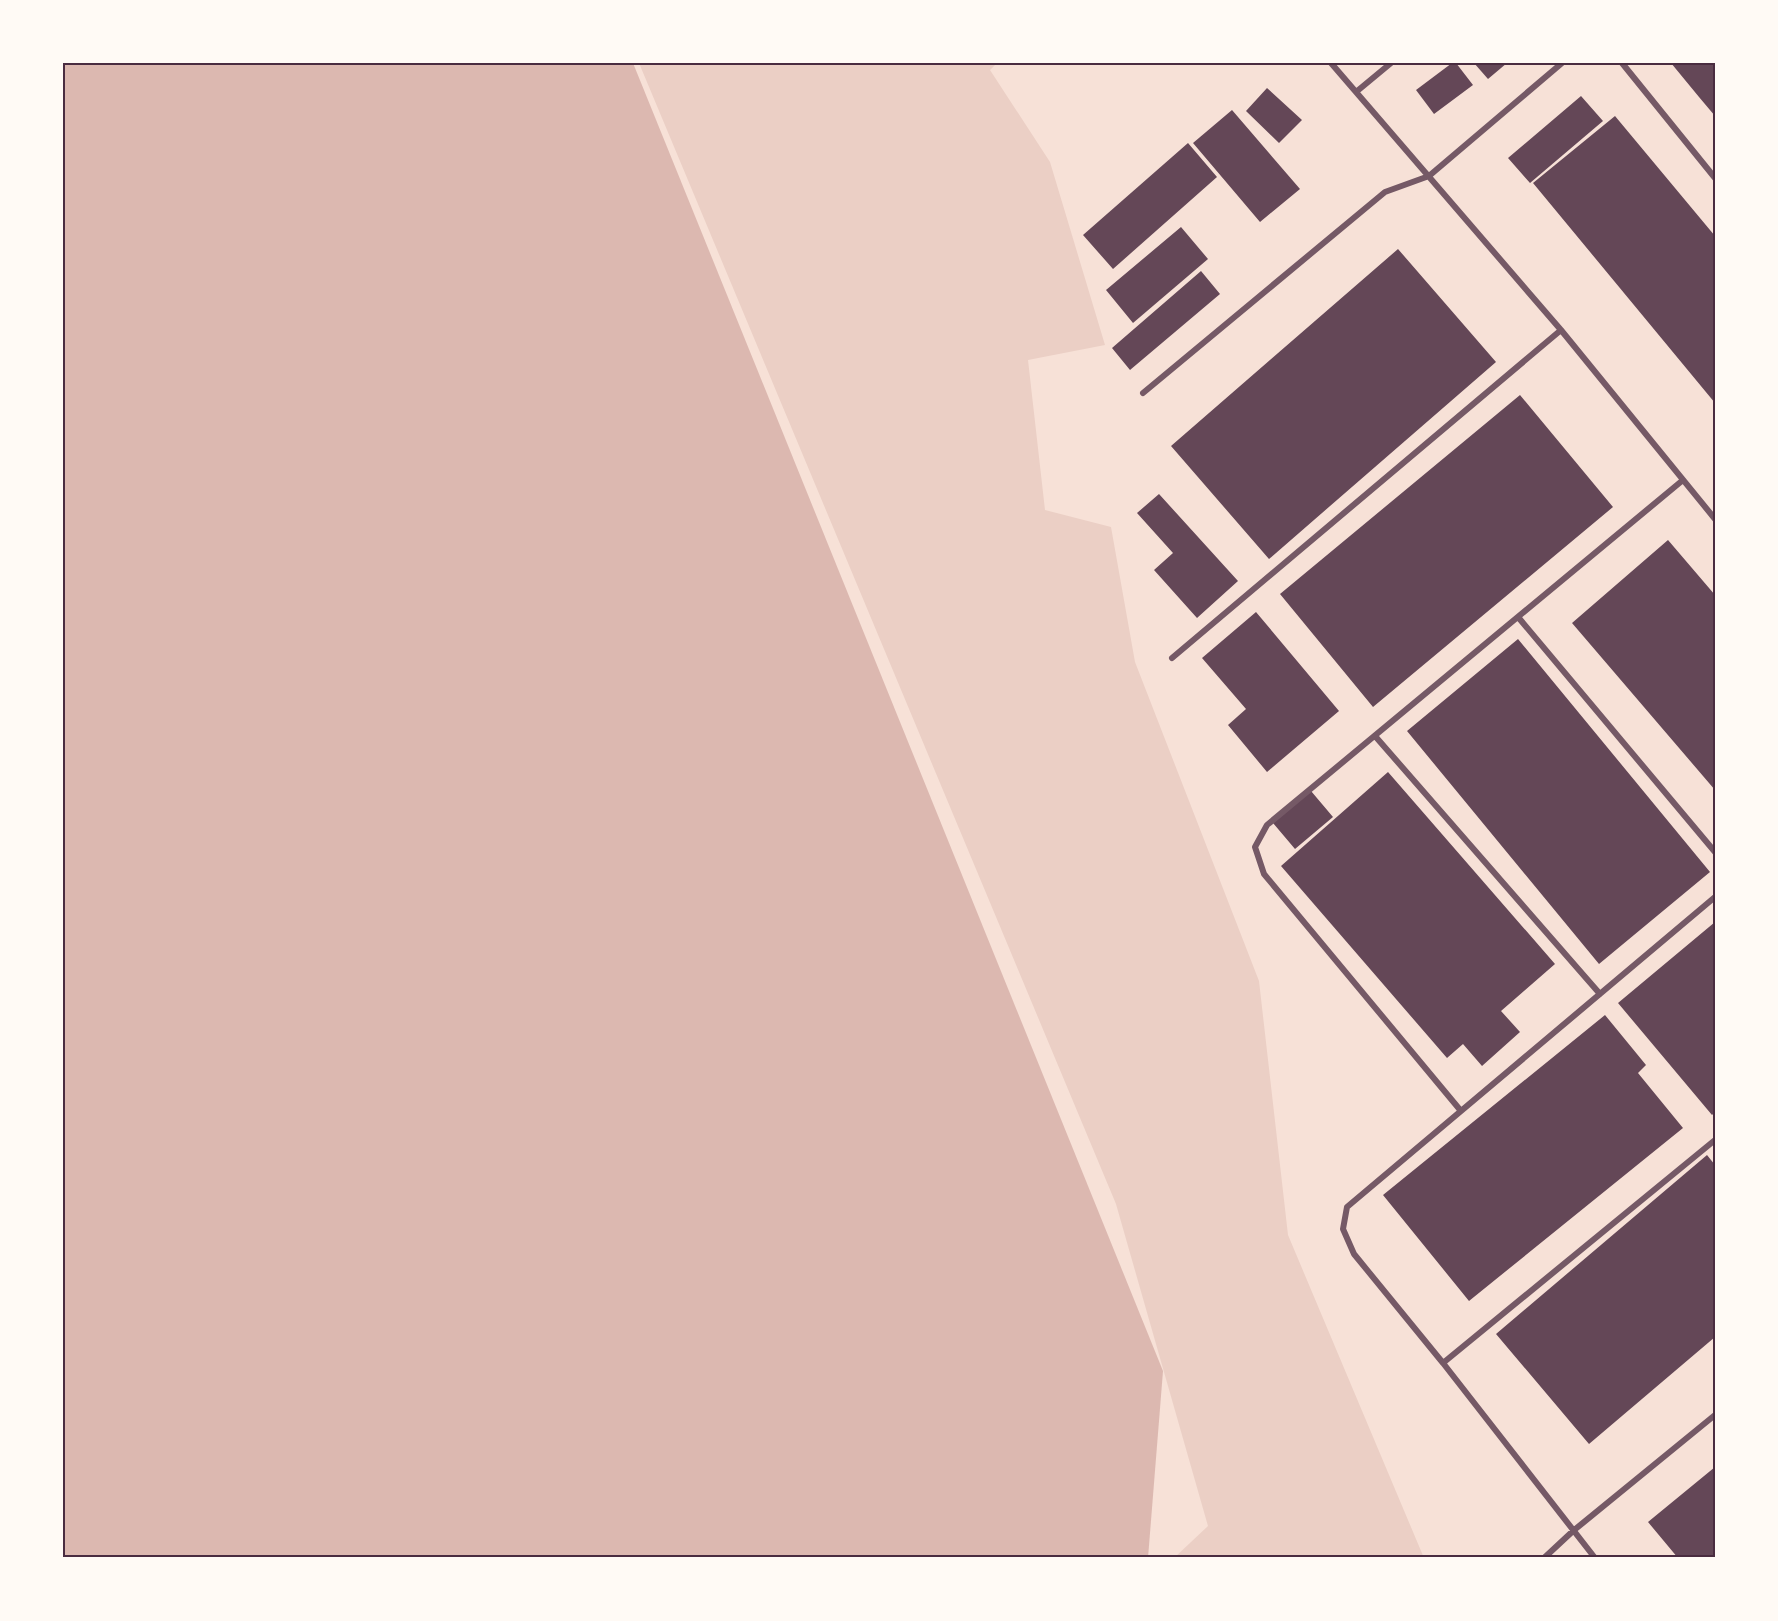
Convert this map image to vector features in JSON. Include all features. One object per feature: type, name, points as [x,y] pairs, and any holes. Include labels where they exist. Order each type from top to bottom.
[{"type":"street","points":[[1331,63],[1561,330],[1715,519]]},
{"type":"street","points":[[1356,92],[1391,63]]},
{"type":"street","points":[[1143,393],[1385,192],[1429,176],[1562,63]]},
{"type":"street","points":[[1622,63],[1715,178]]},
{"type":"street","points":[[1172,658],[1561,330]]},
{"type":"street","points":[[1461,1111],[1264,874],[1255,847],[1268,825],[1683,480]]},
{"type":"street","points":[[1518,617],[1715,852]]},
{"type":"street","points":[[1375,736],[1600,994]]},
{"type":"street","points":[[1595,1558],[1443,1363],[1354,1254],[1343,1229],[1347,1207],[1715,897]]},
{"type":"street","points":[[1443,1363],[1715,1140]]},
{"type":"street","points":[[1544,1558],[1715,1415]]},
{"type":"shaded area","points":[[63,63],[633,63],[1163,1371],[1148,1558],[63,1558]]},
{"type":"shaded area","points":[[639,63],[997,63],[990,70],[1050,162],[1105,345],[1028,360],[1045,510],[1111,527],[1135,662],[1259,981],[1288,1235],[1424,1558],[1174,1558],[1208,1526],[1116,1204]]},
{"type":"building","points":[[1452,63],[1456,63],[1473,85],[1434,114],[1416,90]]},
{"type":"building","points":[[1474,63],[1507,63],[1488,79]]},
{"type":"building","points":[[1671,63],[1715,63],[1715,116],[1699,97]]},
{"type":"building","points":[[1267,88],[1302,120],[1279,143],[1246,111]]},
{"type":"building","points":[[1581,96],[1603,121],[1530,183],[1508,158]]},
{"type":"building","points":[[1232,110],[1300,189],[1260,222],[1193,143]]},
{"type":"building","points":[[1615,116],[1715,236],[1715,403],[1533,183]]},
{"type":"building","points":[[1188,143],[1217,177],[1113,269],[1083,235]]},
{"type":"building","points":[[1181,227],[1208,259],[1133,323],[1106,290]]},
{"type":"building","points":[[1398,249],[1496,362],[1269,559],[1171,446]]},
{"type":"building","points":[[1201,271],[1220,294],[1130,370],[1112,348]]},
{"type":"building","points":[[1520,395],[1613,507],[1373,707],[1280,594]]},
{"type":"building","points":[[1159,494],[1238,581],[1197,618],[1154,570],[1173,553],[1137,513]]},
{"type":"building","points":[[1668,540],[1715,595],[1715,790],[1572,623]]},
{"type":"building","points":[[1256,612],[1339,711],[1267,772],[1228,725],[1246,709],[1202,658]]},
{"type":"building","points":[[1518,639],[1710,872],[1599,964],[1407,731]]},
{"type":"building","points":[[1388,772],[1555,964],[1501,1011],[1520,1032],[1482,1066],[1463,1044],[1447,1058],[1281,866]]},
{"type":"building","points":[[1311,791],[1333,817],[1295,849],[1273,823]]},
{"type":"building","points":[[1715,922],[1715,1112],[1712,1115],[1618,1003]]},
{"type":"building","points":[[1605,1015],[1646,1065],[1638,1073],[1683,1128],[1469,1301],[1383,1195]]},
{"type":"building","points":[[1707,1155],[1715,1165],[1715,1337],[1589,1444],[1496,1334]]},
{"type":"building","points":[[1715,1467],[1715,1558],[1678,1558],[1648,1522]]}]
